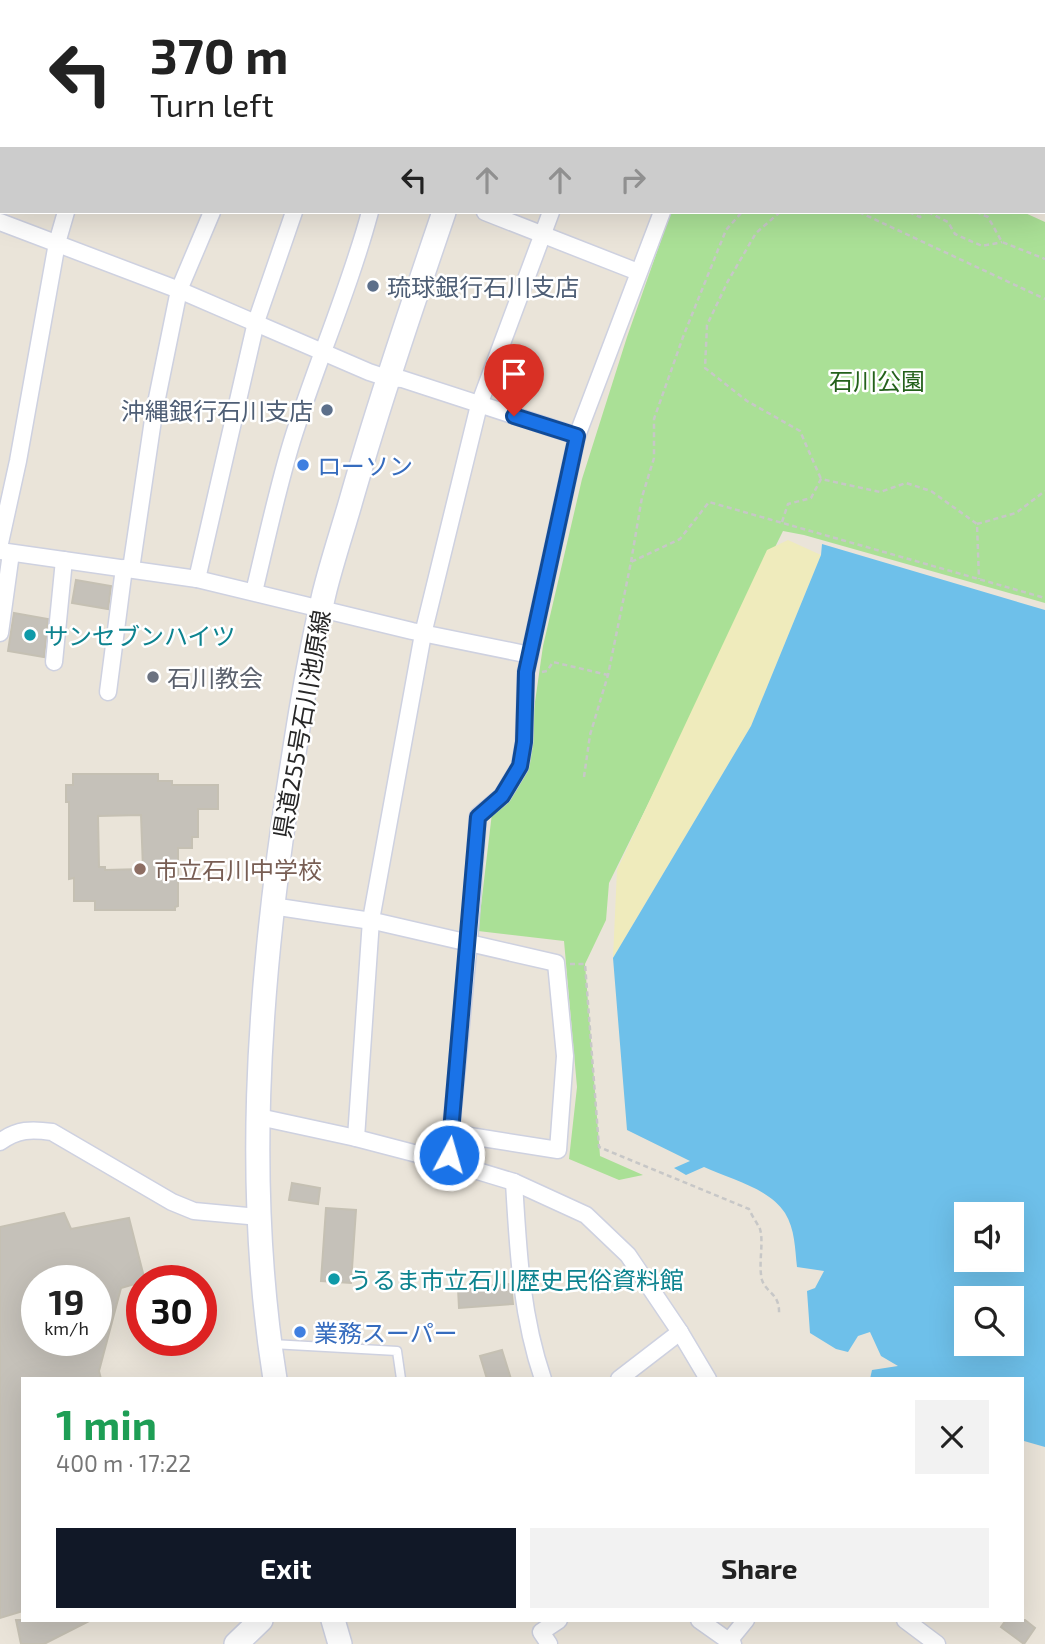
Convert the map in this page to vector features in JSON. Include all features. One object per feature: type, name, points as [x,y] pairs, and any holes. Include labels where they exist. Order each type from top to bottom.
[{"type":"main road","name":"県道255号石川池原線","points":[[275,1377],[262,1282],[258,1217],[258,1117],[272,906],[298,726],[321,609],[387,378],[443,214]]},
{"type":"main road","points":[[236,1644],[259,1622]]},
{"type":"main road","points":[[334,1622],[340,1644]]},
{"type":"street","points":[[0,634],[4,549],[57,243],[65,214]]},
{"type":"street","points":[[108,692],[154,413],[179,290],[211,214]]},
{"type":"street","points":[[197,579],[256,322],[293,214]]},
{"type":"street","points":[[254,592],[291,443],[359,254],[369,214]]},
{"type":"street","points":[[490,214],[638,272]]},
{"type":"street","points":[[356,1138],[371,920],[423,634],[479,405],[550,214]]},
{"type":"street","points":[[448,1162],[478,817],[502,796],[520,766],[524,742],[526,672],[577,436],[661,214]]},
{"type":"street","points":[[0,222],[179,290],[387,378],[402,379],[577,436]]},
{"type":"street","points":[[4,549],[64,561],[197,579],[423,634],[530,655]]},
{"type":"street","points":[[54,662],[64,561]]},
{"type":"street","points":[[272,906],[371,920],[556,963],[565,1056],[558,1150],[451,1133]]},
{"type":"street","points":[[258,1117],[356,1138],[448,1162],[514,1182],[586,1215],[628,1255],[707,1377]]},
{"type":"street","points":[[0,1142],[9,1135],[30,1129],[52,1132],[172,1202],[194,1211],[258,1217]]},
{"type":"street","points":[[514,1182],[522,1293],[534,1352],[542,1377]]},
{"type":"street","points":[[622,1377],[680,1332]]},
{"type":"street","points":[[549,1644],[541,1632],[556,1622]]},
{"type":"street","points":[[702,1622],[730,1643],[745,1622]]},
{"type":"street","points":[[908,1622],[937,1644]]},
{"type":"lane","points":[[270,1343],[397,1350],[401,1377]]},
{"type":"path","points":[[584,777],[590,735],[608,675],[642,497],[654,458],[654,419],[726,230],[740,214]]},
{"type":"path","points":[[778,214],[756,233],[728,281],[707,325],[705,368],[747,401],[800,431],[821,479]]},
{"type":"path","points":[[863,214],[1045,299]]},
{"type":"path","points":[[930,214],[948,222],[955,234],[982,246],[1002,242],[1045,259]]},
{"type":"path","points":[[981,214],[988,217],[1002,242]]},
{"type":"path","points":[[782,523],[788,504],[811,498],[821,479]]},
{"type":"path","points":[[821,479],[880,492],[906,483],[931,491],[977,524]]},
{"type":"path","points":[[977,524],[1016,513],[1045,491]]},
{"type":"path","points":[[631,562],[680,539],[709,502],[1045,598]]},
{"type":"path","points":[[977,524],[979,579]]},
{"type":"path","points":[[535,673],[547,671],[553,662],[608,675]]},
{"type":"path","points":[[556,963],[585,964],[599,1147],[749,1209],[761,1232],[761,1273],[764,1284],[774,1293],[779,1314]]},
{"type":"green space","name":"石川公園","points":[[670,214],[1027,214],[1045,222],[1045,603],[783,531],[609,883],[606,920],[585,964],[600,1156],[643,1175],[619,1180],[569,1159],[577,1087],[564,941],[478,931],[492,813],[526,765],[543,646],[582,479],[627,337]]},
{"type":"sand","points":[[788,540],[821,555],[751,726],[613,958],[617,870],[767,550]]},
{"type":"water","points":[[822,544],[1045,610],[1045,1447],[1024,1441],[1024,1377],[870,1377],[872,1370],[898,1366],[881,1356],[870,1332],[858,1336],[848,1352],[836,1349],[810,1333],[807,1291],[815,1288],[824,1271],[797,1267],[791,1226],[778,1204],[737,1180],[704,1167],[686,1175],[674,1168],[690,1161],[627,1130],[613,958],[751,726],[821,555]]},
{"type":"building","points":[[76,580],[111,586],[108,609],[72,603]]},
{"type":"building","name":"サンセブンハイツ","points":[[14,613],[48,619],[44,657],[8,651]]},
{"type":"building","points":[[73,774],[158,774],[158,781],[172,781],[172,785],[218,785],[218,809],[198,809],[198,837],[192,837],[192,848],[178,848],[178,906],[175,910],[95,910],[95,901],[74,901],[74,878],[69,879],[69,802],[66,802],[66,785],[73,785]],"holes":[[[141,815],[143,869],[105,870],[105,867],[99,867],[98,816]]]},
{"type":"building","points":[[292,1183],[320,1188],[318,1204],[289,1200]]},
{"type":"building","points":[[326,1208],[356,1210],[351,1283],[321,1281]]},
{"type":"building","points":[[64,1213],[71,1229],[129,1218],[141,1265],[126,1265],[126,1287],[121,1288],[112,1322],[112,1265],[21,1265],[21,1356],[103,1356],[99,1371],[100,1377],[21,1377],[21,1612],[0,1618],[0,1227]]},
{"type":"building","points":[[511,1284],[513,1304],[459,1308],[458,1288]]},
{"type":"building","points":[[502,1350],[510,1377],[486,1377],[480,1356]]},
{"type":"building","points":[[16,1620],[87,1622],[44,1644],[21,1644]]},
{"type":"building","points":[[1025,1620],[1035,1628],[1024,1644],[1001,1627],[1005,1622]]},
{"type":"place","name":"琉球銀行石川支店","points":[[373,286]]},
{"type":"place","name":"沖縄銀行石川支店","points":[[327,410]]},
{"type":"place","name":"ローソン","points":[[303,465]]},
{"type":"place","name":"サンセブンハイツ","points":[[30,635]]},
{"type":"place","name":"石川教会","points":[[153,677]]},
{"type":"place","name":"市立石川中学校","points":[[140,869]]},
{"type":"place","name":"うるま市立石川歴史民俗資料館","points":[[334,1279]]},
{"type":"place","name":"業務スーパー","points":[[300,1332]]},
{"type":"route","points":[[449,1155],[478,817],[502,796],[520,766],[524,742],[526,672],[577,436],[514,416]]}]
